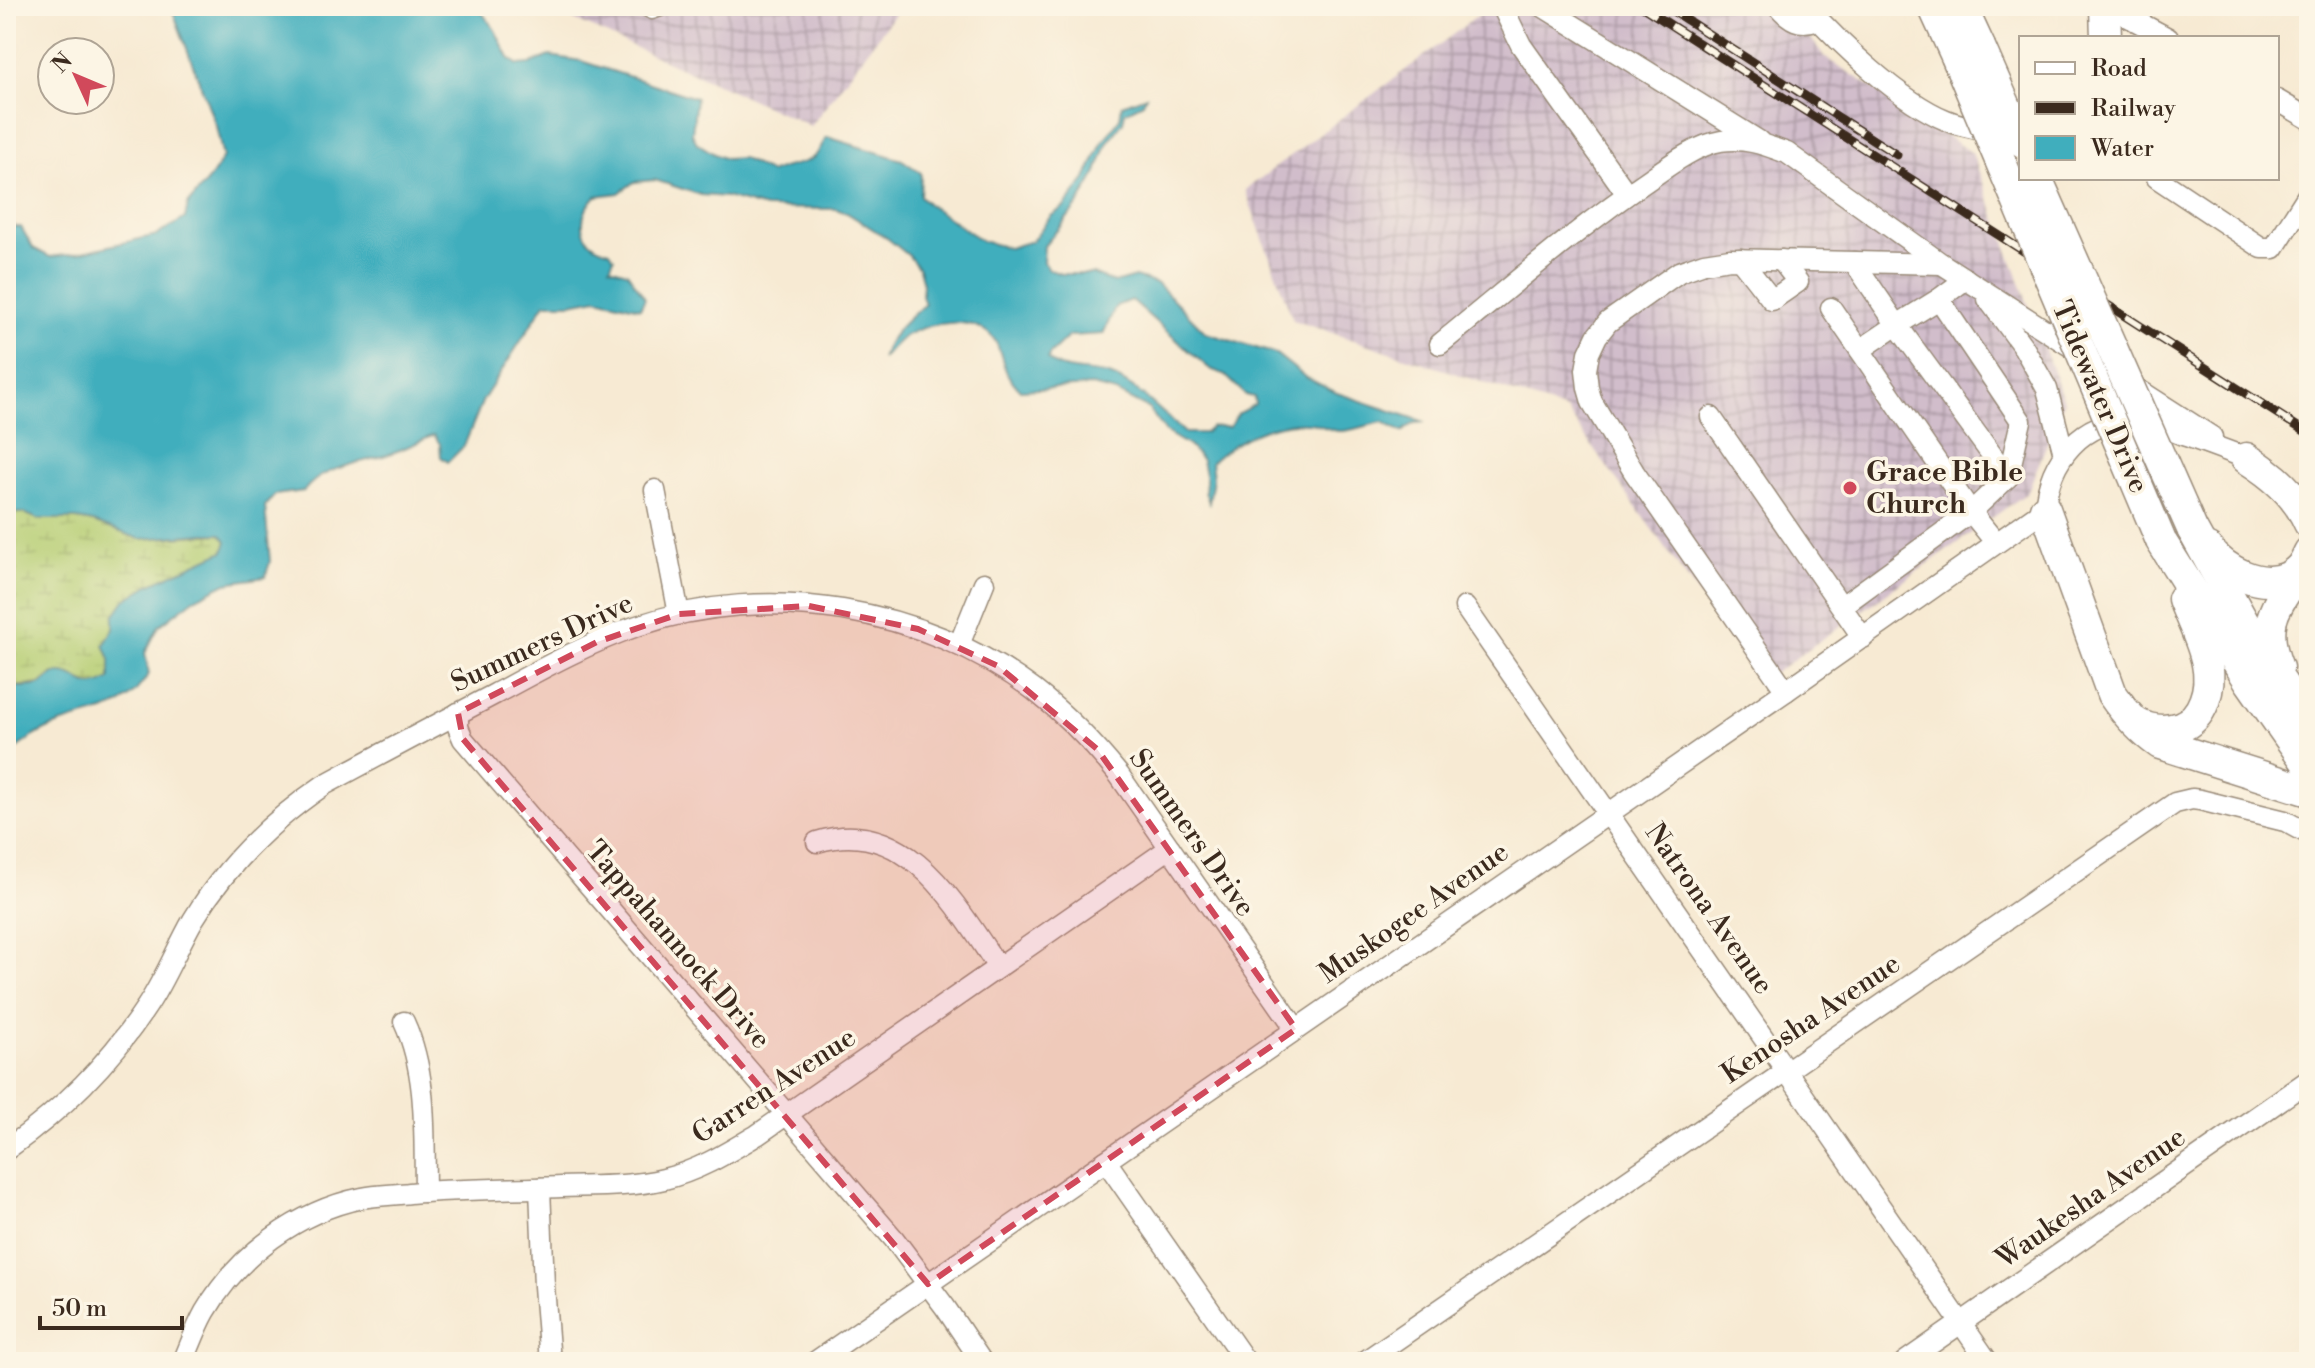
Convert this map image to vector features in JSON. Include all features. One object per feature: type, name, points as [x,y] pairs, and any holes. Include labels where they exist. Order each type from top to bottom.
[{"type":"highway","name":"Tidewater Drive","points":[[1933,6],[1968,52],[2019,138]]},
{"type":"highway","name":"Tidewater Drive","points":[[1961,6],[1968,52],[2161,541],[2250,682],[2309,766]]},
{"type":"highway","name":"Tidewater Drive","points":[[2038,180],[2192,529],[2259,650],[2309,723]]},
{"type":"highway","points":[[2246,458],[2285,487],[2302,508],[2309,523]]},
{"type":"highway","points":[[2045,509],[2112,694],[2122,709],[2160,744],[2309,791]]},
{"type":"highway","points":[[2192,529],[2216,559],[2249,578],[2274,580],[2289,576],[2306,559]]},
{"type":"highway","points":[[2137,723],[2157,731],[2185,725],[2198,716],[2209,681],[2207,663],[2161,541]]},
{"type":"highway","points":[[2290,696],[2272,651],[2269,632],[2279,602],[2306,559]]},
{"type":"street","points":[[647,6],[652,9],[660,6]]},
{"type":"street","points":[[1502,6],[1521,45],[1627,194]]},
{"type":"street","points":[[1542,6],[1762,143],[1787,153],[1942,264],[2246,458]]},
{"type":"street","points":[[1778,6],[1787,17],[1797,22],[1808,23],[1812,13],[1874,71],[1921,107],[1945,120],[2000,133],[2019,131]]},
{"type":"street","points":[[2112,20],[2162,36]]},
{"type":"street","points":[[2279,101],[2309,119]]},
{"type":"street","points":[[1440,344],[1627,194],[1688,155],[1719,142],[1741,140],[1762,143]]},
{"type":"street","points":[[2160,180],[2262,248],[2274,248],[2309,193]]},
{"type":"street","points":[[1786,691],[1634,472],[1592,402],[1586,370],[1589,353],[1608,322],[1679,272],[1704,263],[1740,259],[1942,264]]},
{"type":"street","points":[[1740,259],[1772,300],[1798,282],[1781,260]]},
{"type":"street","points":[[1854,262],[2008,477]]},
{"type":"street","points":[[1860,350],[1939,299],[1974,284]]},
{"type":"street","points":[[1974,284],[2038,370],[2047,389],[2064,454]]},
{"type":"street","points":[[1842,606],[1971,512],[2008,477],[2021,421],[1939,299]]},
{"type":"street","points":[[1831,308],[1971,512],[1996,543]]},
{"type":"street","points":[[1711,417],[1863,638]]},
{"type":"street","points":[[2045,509],[2053,471],[2064,454],[2078,440],[2112,423],[2136,421],[2157,425],[2246,458]]},
{"type":"street","points":[[655,490],[679,614]]},
{"type":"street","name":"Muskogee Avenue","points":[[815,1362],[2045,509]]},
{"type":"street","points":[[959,645],[984,583]]},
{"type":"street","name":"Summers Drive","points":[[6,1150],[64,1106],[101,1066],[148,1004],[216,885],[243,853],[294,805],[324,785],[597,642],[637,626],[713,608],[764,604],[809,606],[869,615],[959,645],[1022,682],[1067,718],[1119,775],[1296,1029]]},
{"type":"street","name":"Natrona Avenue","points":[[1465,607],[1988,1362]]},
{"type":"street","name":"Tappahannock Drive","points":[[458,713],[458,727],[463,739],[894,1239],[982,1362]]},
{"type":"street","name":"Kenosha Avenue","points":[[1364,1362],[2175,803],[2200,800],[2285,821],[2309,834]]},
{"type":"street","points":[[817,842],[843,836],[863,837],[896,849],[949,895],[998,967]]},
{"type":"street","name":"Garren Avenue","points":[[183,1362],[205,1312],[226,1282],[251,1255],[303,1219],[335,1205],[365,1197],[635,1184],[691,1171],[724,1155],[786,1115],[1170,848]]},
{"type":"street","points":[[404,1022],[418,1060],[425,1192]]},
{"type":"street","name":"Waukesha Avenue","points":[[1905,1362],[2309,1080]]},
{"type":"street","points":[[1106,1161],[1246,1362]]},
{"type":"street","points":[[540,1188],[550,1362]]},
{"type":"highlighted area","points":[[809,606],[918,629],[998,666],[1097,749],[1296,1029],[928,1284],[463,739],[458,713],[597,642],[679,614]]},
{"type":"shaded area","points":[[543,6],[901,6],[811,126]]},
{"type":"shaded area","points":[[1491,6],[1786,6],[1825,57],[1972,153],[2064,401],[2027,493],[1762,682],[1566,410],[1293,320],[1245,190]]},
{"type":"green space","points":[[6,513],[24,513],[38,519],[93,522],[140,539],[221,534],[227,541],[224,551],[114,629],[104,645],[110,659],[110,679],[101,685],[82,684],[71,675],[52,674],[40,684],[13,687],[6,696]]},
{"type":"water","points":[[171,6],[477,6],[495,30],[509,58],[518,65],[550,56],[581,61],[696,98],[692,134],[697,143],[716,155],[726,159],[742,158],[770,173],[812,159],[827,137],[902,160],[921,173],[920,196],[928,204],[982,241],[1009,248],[1032,241],[1051,216],[1064,207],[1086,179],[1102,143],[1120,118],[1122,105],[1146,96],[1143,103],[1125,112],[1123,122],[1107,144],[1097,172],[1078,205],[1044,246],[1043,262],[1050,270],[1061,274],[1093,274],[1114,283],[1135,277],[1158,284],[1206,333],[1276,354],[1305,377],[1337,393],[1425,422],[1414,423],[1402,432],[1383,422],[1340,431],[1313,423],[1282,424],[1257,432],[1211,462],[1213,478],[1209,502],[1202,460],[1189,446],[1166,432],[1149,409],[1116,392],[1092,386],[1020,390],[1008,375],[994,339],[975,326],[951,323],[926,327],[905,336],[882,359],[894,335],[925,304],[923,284],[919,269],[908,255],[847,213],[836,209],[765,208],[726,197],[701,195],[655,180],[634,182],[619,193],[596,196],[589,204],[583,221],[586,236],[592,243],[610,251],[614,258],[610,267],[627,272],[645,298],[640,308],[597,298],[571,303],[545,303],[483,400],[464,446],[448,462],[441,457],[440,444],[434,435],[392,453],[333,470],[312,482],[304,491],[275,495],[265,506],[270,562],[265,577],[226,583],[194,599],[159,626],[145,653],[149,674],[130,697],[110,709],[45,730],[6,756],[6,696],[13,687],[39,685],[58,673],[68,674],[88,685],[101,684],[110,679],[110,659],[104,645],[114,629],[114,616],[125,600],[151,584],[224,551],[227,541],[221,534],[140,539],[93,522],[38,519],[24,513],[6,513],[6,213],[8,221],[15,227],[21,227],[33,248],[50,257],[157,235],[185,218],[188,204],[223,157],[216,126]],"holes":[[[1131,300],[1210,369],[1224,374],[1246,395],[1254,397],[1255,404],[1239,413],[1229,427],[1212,427],[1205,433],[1185,433],[1149,400],[1119,379],[1062,367],[1048,360],[1049,355],[1069,336],[1103,334],[1116,306]]]},
{"type":"railway","points":[[1641,6],[2309,434]]},
{"type":"railway","points":[[1665,6],[1897,155]]},
{"type":"place","name":"Grace Bible Church","points":[[1850,488]]}]
